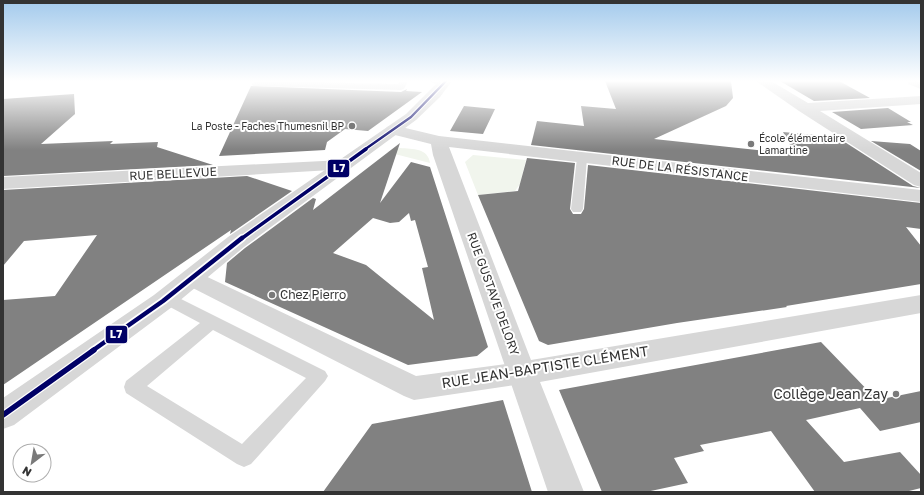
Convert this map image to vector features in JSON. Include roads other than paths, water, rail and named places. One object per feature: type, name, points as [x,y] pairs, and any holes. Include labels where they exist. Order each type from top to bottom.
[{"type":"street","points":[[3,414],[163,301],[236,242],[393,130],[424,104]]},
{"type":"street","points":[[798,104],[921,181]]},
{"type":"street","points":[[804,108],[861,104]]},
{"type":"street","points":[[393,130],[440,141]]},
{"type":"street","name":"RUE DE LA RÉSISTANCE","points":[[440,141],[921,196]]},
{"type":"street","name":"RUE GUSTAVE DELORY","points":[[440,141],[442,155],[566,492]]},
{"type":"street","name":"RUE BELLEVUE","points":[[3,183],[343,165]]},
{"type":"street","name":"RUE JEAN-BAPTISTE CLÉMENT","points":[[191,278],[414,388],[522,373],[921,304]]},
{"type":"lane","points":[[577,209],[582,158]]},
{"type":"lane","points":[[163,301],[173,302],[213,321],[319,376],[244,457],[133,387],[213,321]]},
{"type":"place","name":"La Poste - Faches Thumesnil BP","points":[[352,126]]},
{"type":"place","name":"École élémentaire Lamartine","points":[[751,144]]},
{"type":"place","name":"Chez Pierro","points":[[272,295]]},
{"type":"place","name":"Collège Jean Zay","points":[[896,394]]}]
